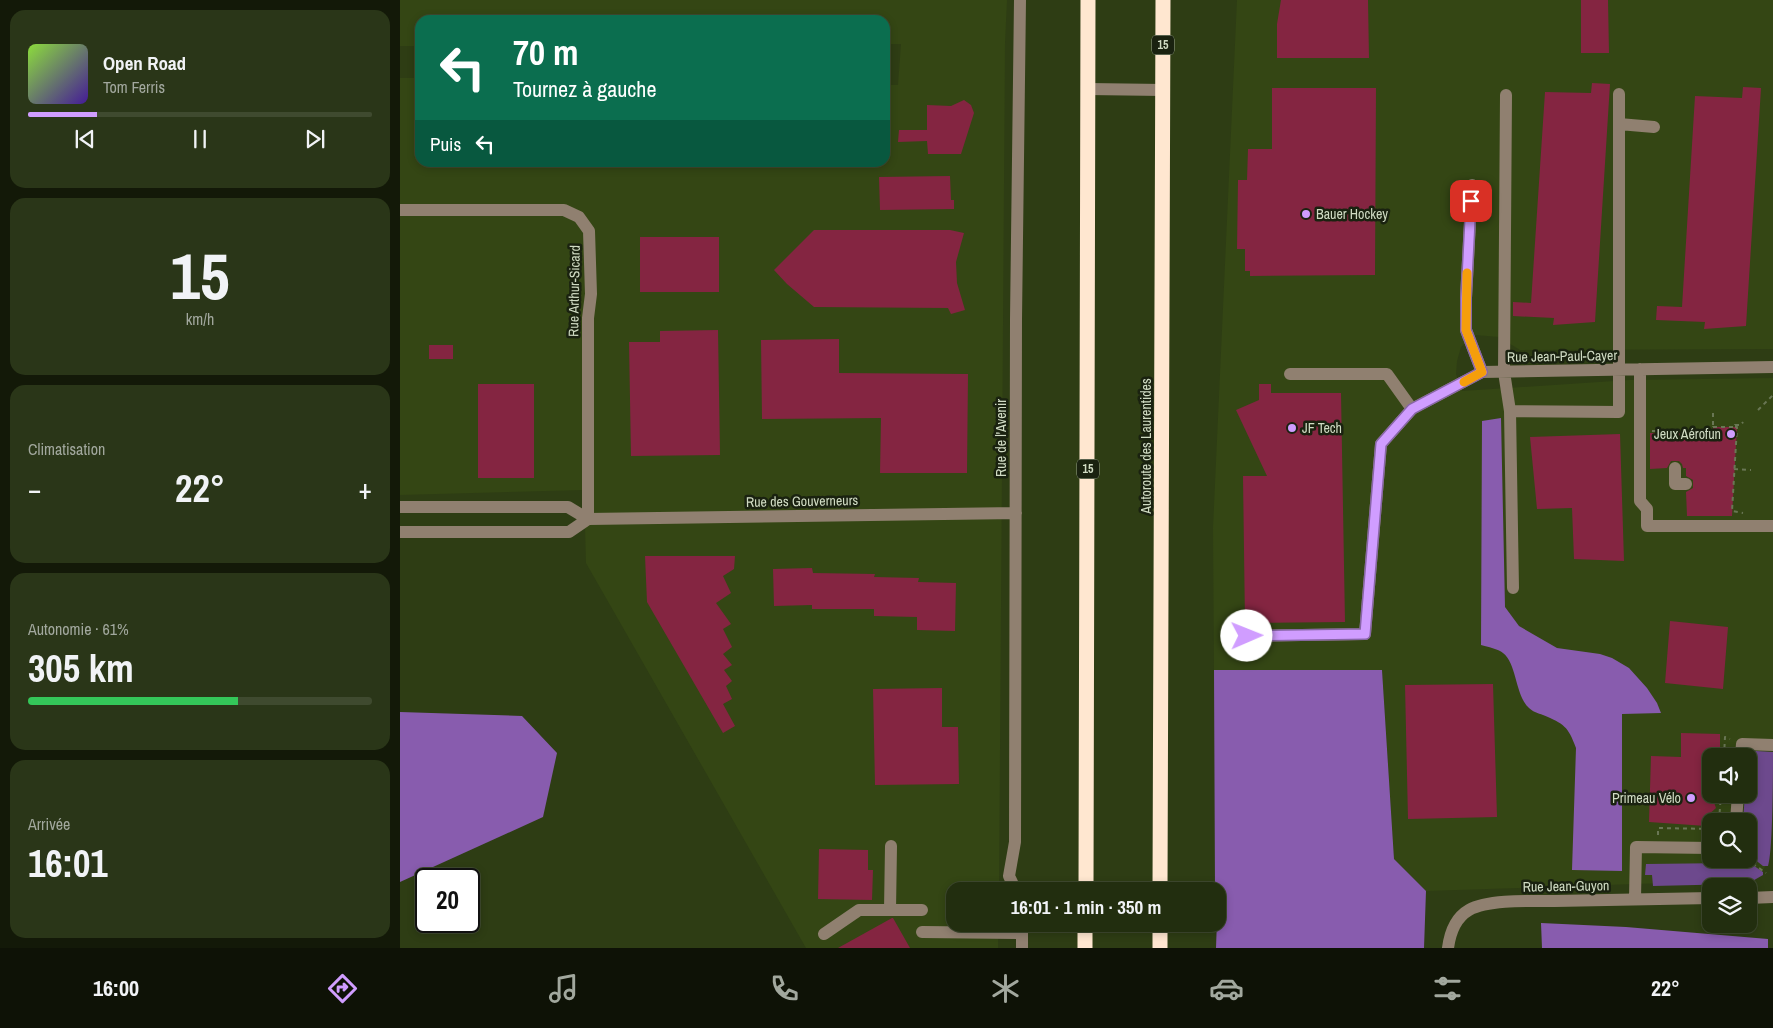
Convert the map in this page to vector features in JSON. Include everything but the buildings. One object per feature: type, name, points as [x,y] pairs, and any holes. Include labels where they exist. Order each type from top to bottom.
[{"type":"highway","name":"15","points":[[1086,882],[1088,0]]},
{"type":"highway","name":"Autoroute des Laurentides","points":[[1160,882],[1163,0]]},
{"type":"highway","points":[[1085,932],[1085,948]]},
{"type":"highway","points":[[1160,932],[1160,948]]},
{"type":"street","name":"Rue de l'Avenir","points":[[1012,882],[1009,876],[1014,842],[1020,0]]},
{"type":"street","points":[[1088,89],[1163,90]]},
{"type":"street","points":[[1510,411],[1619,412],[1619,94]]},
{"type":"street","points":[[1506,95],[1504,372],[1510,411],[1512,588]]},
{"type":"street","points":[[1619,124],[1654,127]]},
{"type":"street","points":[[1247,636],[1365,634],[1381,444],[1412,409],[1482,372],[1466,330],[1472,185]]},
{"type":"street","name":"Rue Arthur-Sicard","points":[[400,210],[564,210],[579,217],[590,231],[588,519]]},
{"type":"street","name":"Rue Jean-Paul-Cayer","points":[[1482,372],[1773,367]]},
{"type":"street","points":[[1640,369],[1640,501],[1647,509],[1647,526],[1773,526]]},
{"type":"street","points":[[1290,374],[1387,374],[1412,409]]},
{"type":"street","points":[[1675,468],[1675,484],[1686,484]]},
{"type":"street","points":[[400,508],[568,506],[588,519],[569,532],[400,532]]},
{"type":"street","name":"Rue des Gouverneurs","points":[[588,519],[1016,514]]},
{"type":"street","points":[[1742,748],[1742,744],[1773,745]]},
{"type":"street","points":[[890,910],[891,846]]},
{"type":"street","points":[[1635,899],[1636,847],[1702,848]]},
{"type":"street","points":[[1757,898],[1773,897]]},
{"type":"street","name":"Rue Jean-Guyon","points":[[1448,948],[1456,922],[1464,913],[1473,908],[1498,903],[1702,898]]},
{"type":"street","points":[[824,934],[859,910],[922,910]]},
{"type":"street","points":[[922,932],[946,931]]},
{"type":"street","points":[[1022,932],[1022,948]]},
{"type":"path","points":[[1758,410],[1773,395]]},
{"type":"path","points":[[1646,431],[1713,430],[1713,413]]},
{"type":"path","points":[[1713,427],[1735,427],[1735,425],[1741,425],[1743,422]]},
{"type":"path","points":[[1735,427],[1737,427],[1732,511],[1749,514]]},
{"type":"path","points":[[1734,469],[1751,470]]},
{"type":"path","points":[[1724,748],[1725,737]]},
{"type":"path","points":[[1658,839],[1660,823]]},
{"type":"path","points":[[1658,828],[1702,829]]},
{"type":"path","points":[[1757,867],[1766,873]]},
{"type":"shaded area","points":[[400,0],[1007,0],[1005,43],[999,882],[946,882],[946,932],[998,932],[998,948],[806,948],[586,563],[584,490],[400,495],[400,78],[415,78],[415,167],[890,167],[890,85],[898,85],[901,44],[890,44],[890,15],[415,15],[415,46],[400,46]]},
{"type":"shaded area","points":[[1237,0],[1773,0],[1773,349],[1520,350],[1499,337],[1475,335],[1461,347],[1456,374],[1462,391],[1629,380],[1773,378],[1773,789],[1768,863],[1757,878],[1702,878],[1702,882],[1426,891],[1394,859],[1382,670],[1214,670],[1213,528]]},
{"type":"shaded area","points":[[1501,418],[1505,607],[1519,626],[1557,648],[1600,654],[1612,658],[1629,668],[1647,688],[1661,713],[1622,714],[1622,871],[1572,870],[1576,748],[1568,730],[1561,724],[1532,710],[1524,702],[1508,658],[1496,649],[1481,645],[1482,421]]},
{"type":"shaded area","points":[[1214,670],[1382,670],[1394,859],[1426,891],[1424,948],[1216,948],[1217,932],[1226,932],[1226,882],[1215,882]]},
{"type":"shaded area","points":[[400,712],[522,716],[557,753],[543,817],[431,868],[415,868],[415,875],[400,882]]},
{"type":"shaded area","points":[[1757,751],[1773,752],[1772,829],[1768,866],[1763,866],[1757,861],[1757,813],[1744,813],[1744,803],[1757,803]]},
{"type":"shaded area","points":[[1702,863],[1702,868],[1757,868],[1763,872],[1763,875],[1757,878],[1702,878],[1702,885],[1653,886],[1652,875],[1645,875],[1646,864]]},
{"type":"shaded area","points":[[1541,923],[1626,927],[1768,939],[1768,948],[1542,948]]},
{"type":"slow traffic","points":[[1464,382],[1482,372],[1466,330],[1467,273]]},
{"type":"place","name":"Bauer Hockey","points":[[1306,214]]},
{"type":"place","name":"JF Tech","points":[[1292,428]]},
{"type":"place","name":"Jeux Aérofun","points":[[1731,434]]},
{"type":"place","name":"Primeau Vélo","points":[[1691,798]]},
{"type":"route","points":[[1247,636],[1365,634],[1381,444],[1412,409],[1482,372],[1466,330],[1471,201]]}]
